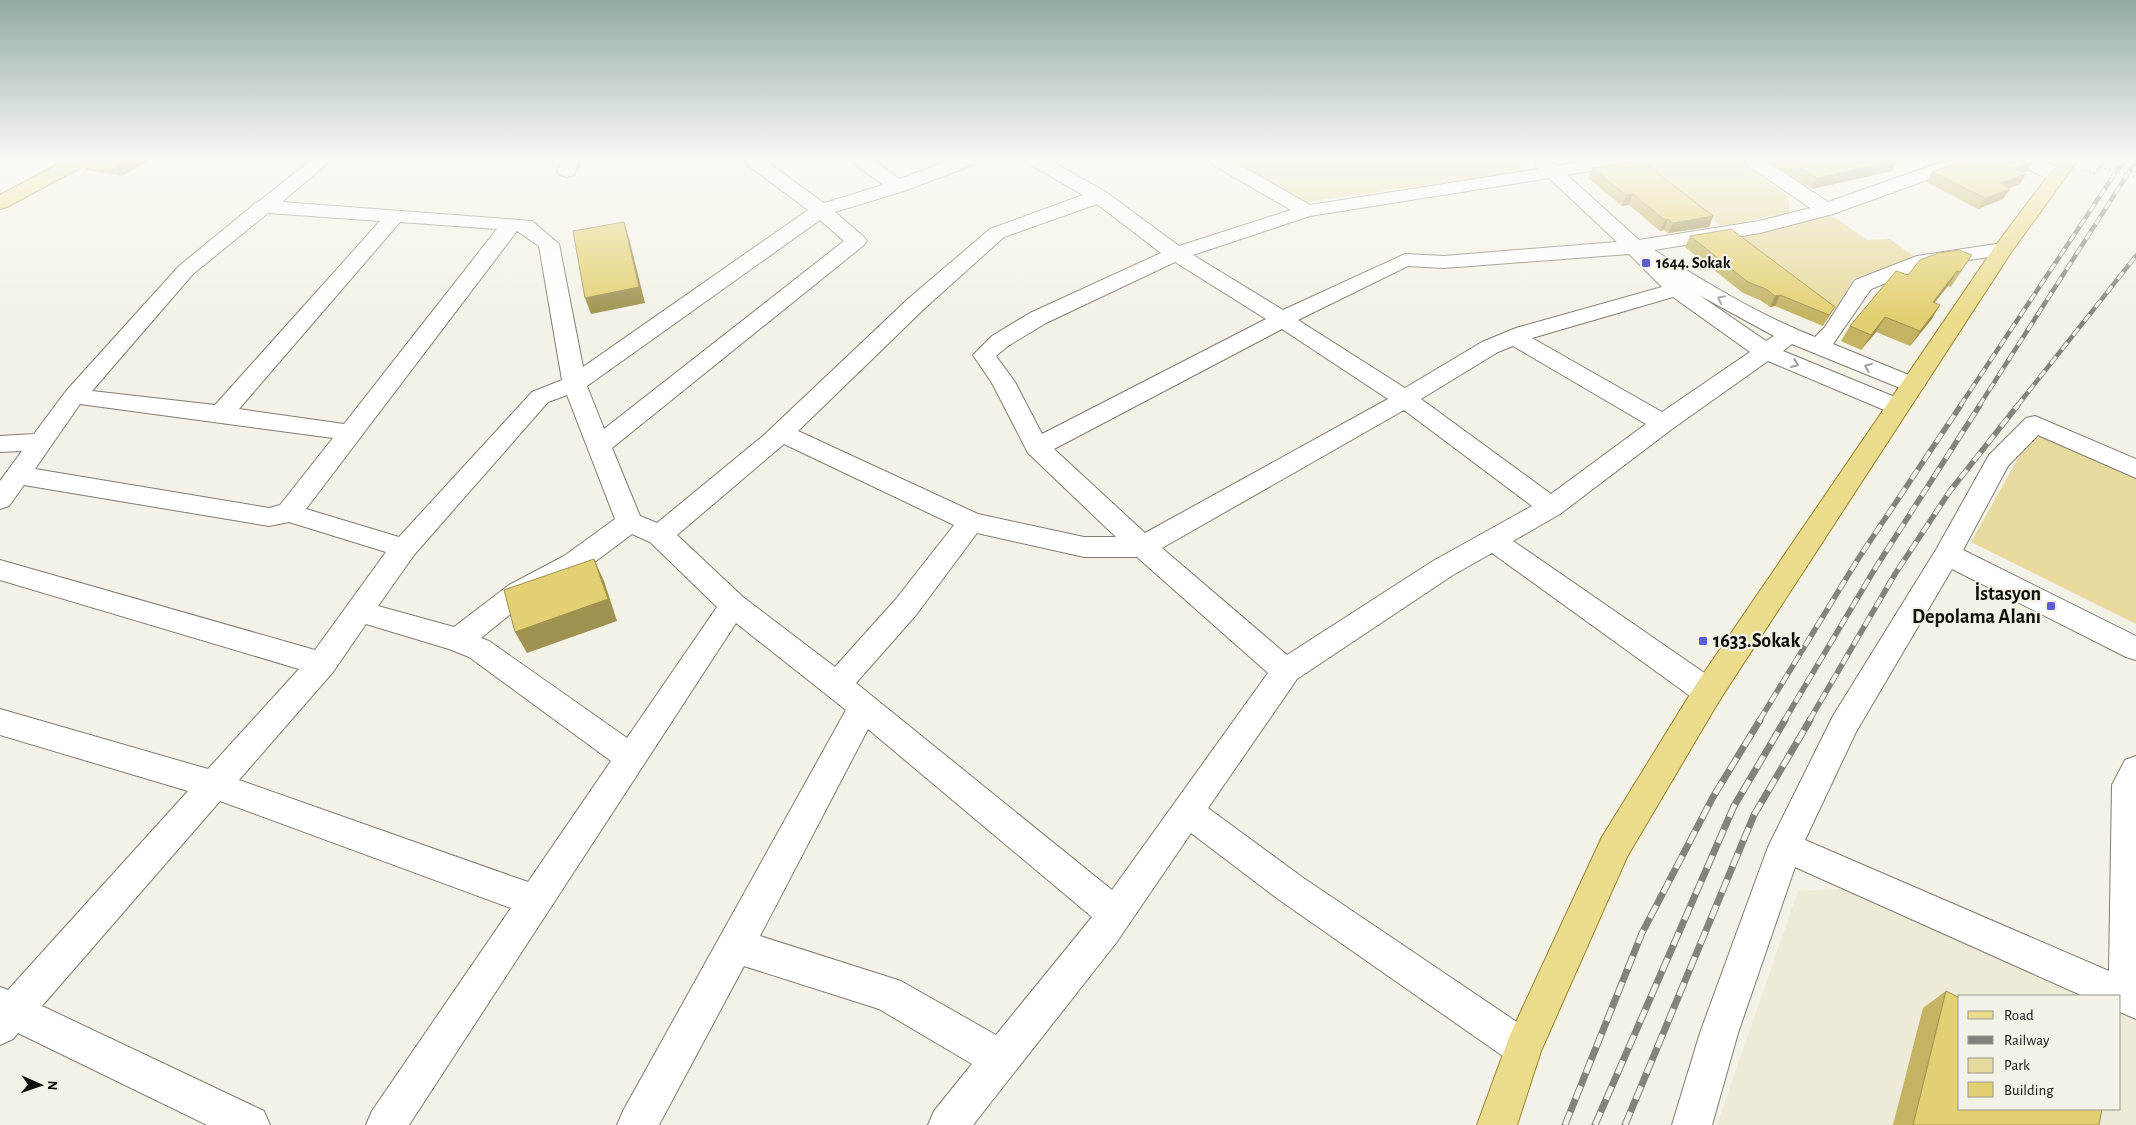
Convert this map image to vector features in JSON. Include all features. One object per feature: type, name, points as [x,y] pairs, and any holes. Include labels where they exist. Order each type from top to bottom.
[{"type":"main road","points":[[1497,1125],[1523,1048],[1614,848],[1708,692],[2003,249],[2030,212]]},
{"type":"street","points":[[0,500],[74,396],[186,270],[254,212]]},
{"type":"street","points":[[343,212],[525,225],[548,244],[574,384],[629,522],[660,535],[733,605],[837,685],[1115,914]]},
{"type":"street","points":[[250,1125],[4,1014],[215,784],[322,664],[404,548],[540,397],[574,384],[817,212]]},
{"type":"street","points":[[599,446],[857,241],[824,212]]},
{"type":"street","points":[[660,535],[781,433],[917,303],[997,233],[1054,212]]},
{"type":"street","points":[[1121,212],[1176,254],[1282,319],[1405,399],[1550,507]]},
{"type":"street","points":[[1286,671],[1143,547],[1037,447],[1003,382],[984,355],[1000,341],[1038,318],[1176,254],[1302,212]]},
{"type":"street","points":[[1597,212],[1634,247],[1766,352],[1906,396]]},
{"type":"street","points":[[1037,447],[1282,319],[1405,260],[1444,262],[1634,247],[1760,226],[1816,212]]},
{"type":"street","points":[[221,414],[395,216]]},
{"type":"street","points":[[289,513],[512,224]]},
{"type":"street","points":[[1819,347],[1833,331],[1863,284],[1924,260],[2003,249]]},
{"type":"street","points":[[781,433],[971,522],[1084,547],[1143,547],[1405,399],[1490,347],[1515,337],[1604,309],[1686,288],[1790,336],[1819,347],[1906,396]]},
{"type":"street","points":[[950,1124],[1115,914],[1286,671],[1443,568],[1550,507],[1663,423],[1790,336]]},
{"type":"street","points":[[1515,337],[1663,423]]},
{"type":"street","points":[[74,396],[221,414],[351,433]]},
{"type":"street","points":[[1692,1125],[1719,1033],[1785,847],[1844,725],[1947,554],[1998,461],[2035,424],[2136,469]]},
{"type":"street","points":[[0,444],[42,442]]},
{"type":"street","points":[[18,475],[269,517],[289,513],[404,548]]},
{"type":"street","points":[[458,640],[519,592],[574,563],[629,522]]},
{"type":"street","points":[[837,685],[906,607],[971,522]]},
{"type":"street","points":[[1493,540],[1708,692]]},
{"type":"street","points":[[1947,554],[2136,649]]},
{"type":"street","points":[[0,570],[322,664]]},
{"type":"street","points":[[386,1125],[733,605]]},
{"type":"street","points":[[359,611],[458,640],[479,649],[631,758]]},
{"type":"street","points":[[636,1125],[736,946],[864,707]]},
{"type":"street","points":[[0,722],[215,784],[536,901]]},
{"type":"street","points":[[1785,847],[2131,999],[2128,785],[2136,770]]},
{"type":"street","points":[[1187,811],[1290,888],[1523,1048]]},
{"type":"street","points":[[736,946],[888,994],[1001,1059]]},
{"type":"shaded area","points":[[1841,889],[2083,995],[1958,995],[1958,1110],[2121,1110],[2121,1011],[2136,1018],[2136,1125],[1717,1125],[1798,891]]},
{"type":"green space","points":[[1705,212],[1787,212],[1722,226]]},
{"type":"green space","points":[[1828,216],[1839,220],[1866,240],[1890,239],[1916,258],[1854,278],[1836,308],[1805,297],[1726,238]]},
{"type":"green space","points":[[2031,435],[2053,437],[2136,477],[2136,624],[1971,542]]},
{"type":"building","points":[[1656,212],[1708,212],[1713,216],[1673,223],[1668,219],[1665,220]]},
{"type":"building","points":[[624,222],[639,287],[585,298],[573,231]]},
{"type":"building","points":[[1731,229],[1835,307],[1829,315],[1780,295],[1775,296],[1766,289],[1748,282],[1690,236]]},
{"type":"building","points":[[1959,250],[1972,255],[1960,272],[1957,271],[1933,302],[1940,305],[1920,331],[1885,317],[1871,335],[1850,326],[1896,271],[1908,275],[1920,260],[1938,253]]},
{"type":"building","points":[[594,559],[608,599],[515,632],[504,590]]},
{"type":"building","points":[[1946,991],[1958,997],[1958,1110],[2102,1110],[2099,1125],[1913,1125]]},
{"type":"railway","points":[[1960,406],[2089,212]]},
{"type":"railway","points":[[1979,406],[2103,212]]},
{"type":"railway","points":[[2017,406],[2136,256]]},
{"type":"railway","points":[[1759,721],[1858,559],[1961,405]]},
{"type":"railway","points":[[1784,721],[1876,567],[1980,405]]},
{"type":"railway","points":[[1809,721],[1895,574],[1950,491],[2018,405]]},
{"type":"railway","points":[[1565,1125],[1642,933],[1713,797],[1760,720]]},
{"type":"railway","points":[[1595,1125],[1734,806],[1785,720]]},
{"type":"railway","points":[[1625,1125],[1754,815],[1810,720]]},
{"type":"place","name":"1644. Sokak","points":[[1646,263]]},
{"type":"place","name":"İstasyon Depolama Alanı","points":[[2051,606]]},
{"type":"place","name":"1633.Sokak","points":[[1703,641]]}]
